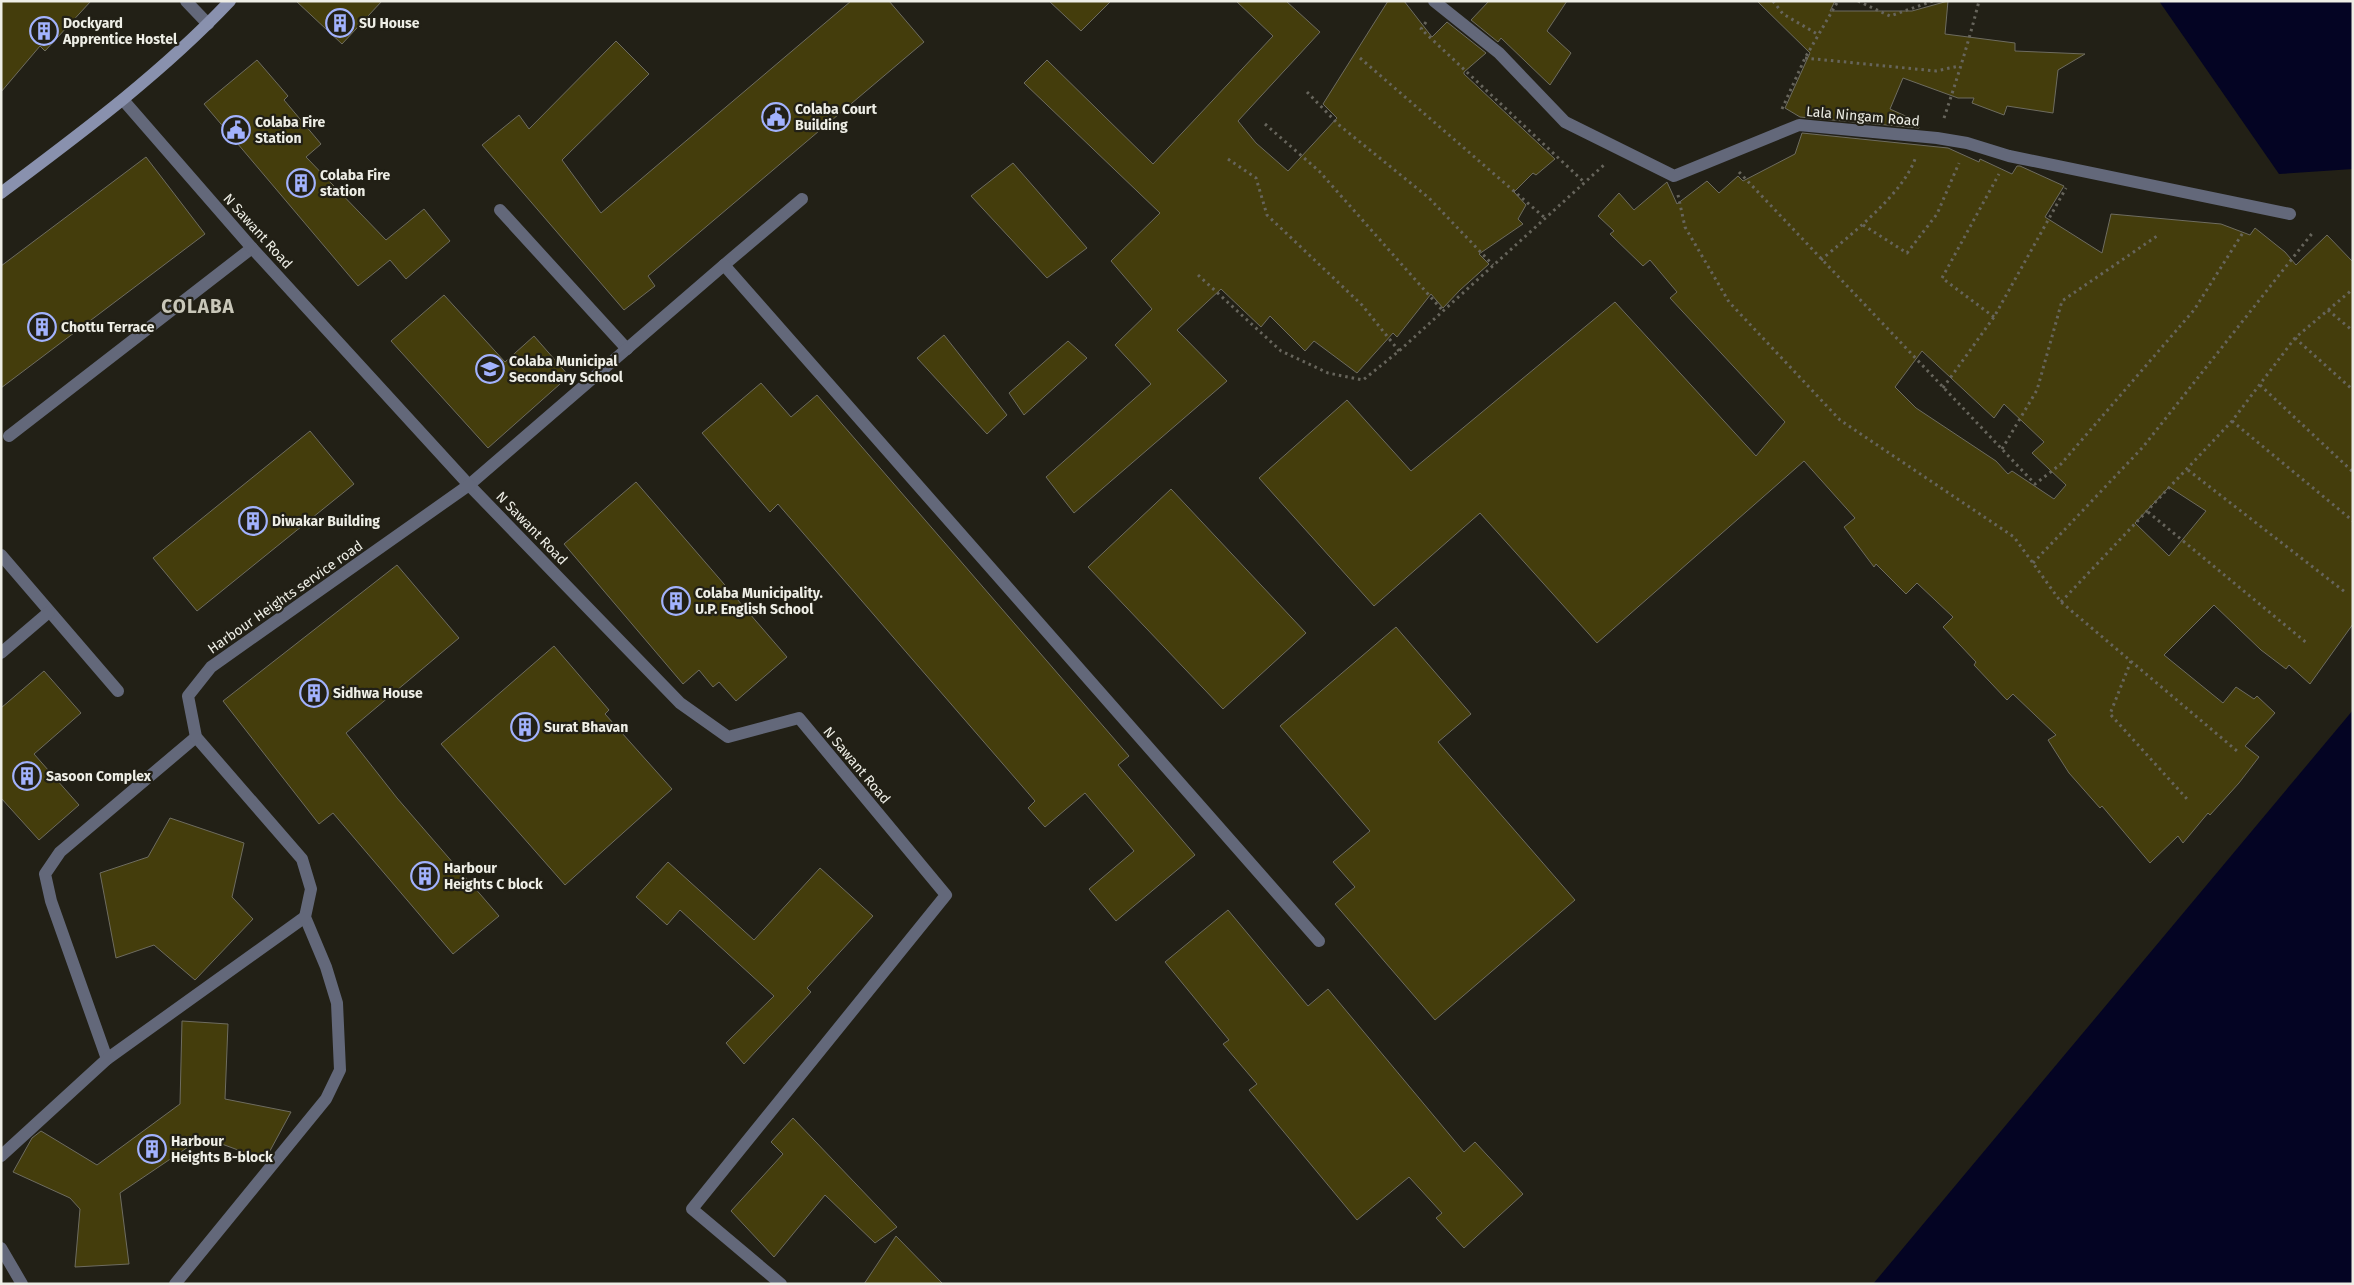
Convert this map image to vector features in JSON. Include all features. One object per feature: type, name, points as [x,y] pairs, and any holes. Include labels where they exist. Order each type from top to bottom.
[{"type":"main road","points":[[1,193],[124,101],[208,24],[230,1]]},
{"type":"street","points":[[186,1],[208,24]]},
{"type":"street","points":[[1436,3],[1499,53],[1565,122],[1674,176]]},
{"type":"street","name":"N Sawant Road","points":[[124,101],[252,248],[469,485],[680,703],[728,737],[798,718],[946,894],[692,1209],[781,1284]]},
{"type":"street","name":"Lala Ningam Road","points":[[1674,176],[1799,125],[1922,136],[1968,143],[2009,156],[2290,214]]},
{"type":"street","points":[[469,485],[802,199]]},
{"type":"street","points":[[500,210],[628,349]]},
{"type":"street","points":[[8,436],[252,248]]},
{"type":"street","points":[[724,265],[1320,941]]},
{"type":"street","name":"Harbour Heights service road","points":[[305,917],[311,889],[302,859],[196,737],[188,696],[212,667],[469,485]]},
{"type":"street","points":[[1,556],[118,692]]},
{"type":"street","points":[[1,653],[49,612]]},
{"type":"street","points":[[108,1059],[51,901],[45,874],[60,852],[196,737]]},
{"type":"street","points":[[1,1156],[108,1059],[305,917],[326,967],[337,1003],[340,1070],[326,1099],[175,1284]]},
{"type":"street","points":[[1,1248],[22,1284]]},
{"type":"path","points":[[1774,1],[1783,14],[1819,35]]},
{"type":"path","points":[[1770,136],[1805,58],[1838,1]]},
{"type":"path","points":[[1858,1],[1890,16],[1933,1]]},
{"type":"path","points":[[1938,138],[1959,66],[1967,50],[1979,1]]},
{"type":"path","points":[[1436,3],[1421,29],[1584,182]]},
{"type":"path","points":[[1360,58],[1544,218]]},
{"type":"path","points":[[1805,58],[1936,71],[1959,66]]},
{"type":"path","points":[[1307,92],[1339,125],[1428,198],[1493,265]]},
{"type":"path","points":[[1265,124],[1320,171],[1443,311]]},
{"type":"path","points":[[1821,260],[1863,225],[1887,200],[1913,166],[1922,136]]},
{"type":"path","points":[[1863,225],[1907,253],[1937,214],[1968,143]]},
{"type":"path","points":[[1198,275],[1281,350],[1328,373],[1363,380],[1443,311],[1620,150]]},
{"type":"path","points":[[1724,155],[1821,260],[2035,484],[2061,464],[2194,310],[2244,231]]},
{"type":"path","points":[[1994,317],[1942,278],[2009,156]]},
{"type":"path","points":[[1228,159],[1256,178],[1267,215],[1362,305],[1399,350]]},
{"type":"path","points":[[1944,388],[1994,317],[2076,170]]},
{"type":"path","points":[[1674,176],[1685,227],[1728,302],[1840,420],[2014,536],[2061,602],[2237,751]]},
{"type":"path","points":[[2033,563],[2143,447],[2314,231]]},
{"type":"path","points":[[2002,449],[2037,390],[2062,301],[2158,236]]},
{"type":"path","points":[[2061,602],[2232,422],[2295,338],[2353,289]]},
{"type":"path","points":[[2328,310],[2353,331]]},
{"type":"path","points":[[2295,338],[2353,390]]},
{"type":"path","points":[[2260,385],[2353,472]]},
{"type":"path","points":[[2232,422],[2353,521]]},
{"type":"path","points":[[2188,470],[2345,592]]},
{"type":"path","points":[[2148,512],[2308,644]]},
{"type":"path","points":[[2131,660],[2110,714],[2187,799]]},
{"type":"water","points":[[2159,1],[2353,1],[2353,169],[2279,174]]},
{"type":"water","points":[[2353,710],[2353,1284],[1873,1284]]},
{"type":"building","name":"Dockyard Apprentice Hostel","points":[[1,1],[91,1],[45,51],[40,46],[1,92]]},
{"type":"building","name":"SU House","points":[[296,1],[382,1],[342,44]]},
{"type":"building","points":[[851,1],[889,1],[924,42],[648,276],[655,286],[624,310],[482,145],[519,115],[529,129],[616,41],[649,74],[562,160],[601,213]]},
{"type":"building","points":[[1049,1],[1111,1],[1081,31]]},
{"type":"building","points":[[1236,1],[1286,1],[1320,32],[1238,121],[1256,143],[1288,171],[1337,118],[1323,104],[1388,1],[1404,1],[1432,37],[1447,22],[1486,53],[1464,74],[1555,159],[1536,175],[1533,173],[1514,192],[1526,205],[1518,219],[1523,224],[1479,254],[1489,264],[1443,308],[1431,294],[1397,337],[1393,333],[1357,373],[1314,341],[1305,351],[1270,316],[1261,327],[1221,289],[1177,330],[1227,381],[1074,513],[1046,477],[1151,384],[1115,345],[1152,309],[1111,261],[1160,213],[1024,83],[1047,60],[1153,164],[1273,36]]},
{"type":"building","points":[[1489,1],[1567,1],[1547,31],[1571,53],[1550,85],[1501,38],[1498,42],[1471,20]]},
{"type":"building","points":[[1757,1],[1835,1],[1830,11],[1912,11],[1948,1],[1945,34],[2015,43],[2015,51],[2085,54],[2058,70],[2053,113],[2007,106],[2004,115],[1972,103],[1974,98],[1958,98],[1903,78],[1890,109],[1919,122],[1919,128],[1800,117],[1785,108],[1810,53]]},
{"type":"building","name":"Colaba Fire station","points":[[257,60],[288,96],[284,100],[321,144],[306,157],[386,240],[424,209],[450,241],[406,279],[390,260],[358,286],[204,104]]},
{"type":"building","points":[[1802,133],[1948,148],[1979,162],[1980,159],[2012,174],[2017,166],[2020,166],[2064,186],[2045,217],[2102,253],[2111,214],[2221,224],[2250,235],[2255,228],[2285,252],[2296,265],[2327,235],[2353,262],[2353,624],[2310,684],[2289,665],[2286,669],[2261,650],[2214,605],[2164,655],[2223,703],[2236,687],[2254,699],[2257,696],[2275,713],[2245,746],[2259,757],[2239,783],[2210,815],[2208,813],[2183,843],[2178,836],[2150,863],[2102,806],[2100,808],[2069,773],[2048,740],[2056,735],[2013,694],[2007,700],[1974,665],[1976,662],[1943,627],[1953,617],[1917,583],[1906,594],[1876,564],[1874,567],[1844,527],[1855,518],[1804,461],[1597,643],[1480,513],[1374,606],[1259,478],[1347,400],[1411,471],[1615,302],[1756,456],[1785,422],[1670,298],[1677,292],[1650,260],[1643,266],[1610,234],[1614,231],[1598,216],[1619,193],[1634,210],[1667,182],[1677,204],[1707,181],[1719,193],[1738,176],[1743,181],[1795,154]],"holes":[[[1922,351],[1994,418],[2004,404],[2044,442],[2032,453],[2066,485],[2054,499],[2012,471],[2008,474],[1996,461],[1916,408],[1895,387]],[[2169,487],[2206,511],[2169,556],[2135,523]]]},
{"type":"building","name":"Chottu Terrace","points":[[146,157],[205,234],[1,388],[1,266]]},
{"type":"building","points":[[1013,163],[1087,248],[1047,278],[971,196]]},
{"type":"building","name":"Colaba Municipal Secondary School","points":[[444,295],[505,362],[534,336],[569,376],[488,448],[391,341]]},
{"type":"building","points":[[944,335],[1007,415],[987,434],[917,358]]},
{"type":"building","points":[[1068,341],[1087,358],[1024,415],[1009,393]]},
{"type":"building","points":[[761,383],[791,417],[817,395],[1129,756],[1118,765],[1195,855],[1116,921],[1089,889],[1134,851],[1085,793],[1045,827],[1028,808],[1035,801],[778,504],[770,512],[702,433]]},
{"type":"building","name":"Diwakar Building","points":[[310,431],[354,484],[197,611],[153,558]]},
{"type":"building","name":"Colaba Municipality. U.P. English School","points":[[636,482],[787,657],[736,701],[719,682],[713,687],[699,670],[683,684],[564,544]]},
{"type":"building","points":[[1171,489],[1306,633],[1223,709],[1088,567]]},
{"type":"building","name":"Sidhwa House","points":[[397,565],[459,638],[346,733],[397,798],[499,916],[453,954],[333,813],[319,824],[223,701]]},
{"type":"building","points":[[1396,627],[1471,714],[1438,742],[1575,900],[1435,1020],[1335,904],[1355,887],[1333,862],[1370,831],[1280,726]]},
{"type":"building","points":[[554,646],[609,710],[605,714],[672,789],[565,885],[441,744]]},
{"type":"building","name":"Sasoon Complex","points":[[44,671],[81,713],[34,754],[79,805],[39,840],[1,798],[1,708]]},
{"type":"building","points":[[170,818],[244,843],[232,897],[253,919],[195,980],[154,945],[116,958],[100,873],[148,857]]},
{"type":"building","points":[[668,862],[754,940],[820,868],[873,916],[807,988],[811,992],[744,1064],[726,1043],[774,996],[680,910],[667,925],[636,897]]},
{"type":"building","points":[[1228,910],[1308,1006],[1328,989],[1464,1152],[1475,1142],[1523,1194],[1464,1248],[1436,1218],[1442,1213],[1409,1177],[1357,1220],[1249,1090],[1257,1084],[1223,1044],[1229,1040],[1165,962]]},
{"type":"building","name":"Harbour Heights B-block","points":[[182,1021],[228,1024],[225,1099],[291,1112],[265,1160],[203,1137],[120,1193],[129,1264],[75,1267],[80,1209],[70,1198],[13,1172],[32,1138],[41,1131],[97,1165],[180,1104]]},
{"type":"building","points":[[793,1118],[897,1227],[875,1243],[825,1195],[774,1257],[731,1211],[783,1154],[771,1142]]},
{"type":"building","points":[[896,1236],[943,1284],[864,1284]]},
{"type":"place","name":"SU House","points":[[340,23]]},
{"type":"place","name":"Dockyard Apprentice Hostel","points":[[44,31]]},
{"type":"place","name":"Colaba Court Building","points":[[776,117]]},
{"type":"place","name":"Colaba Fire Station","points":[[236,130]]},
{"type":"place","name":"Colaba Fire station","points":[[301,183]]},
{"type":"place","name":"Chottu Terrace","points":[[42,327]]},
{"type":"place","name":"Colaba Municipal Secondary School","points":[[490,369]]},
{"type":"place","name":"Diwakar Building","points":[[253,521]]},
{"type":"place","name":"Colaba Municipality. U.P. English School","points":[[676,601]]},
{"type":"place","name":"Sidhwa House","points":[[314,693]]},
{"type":"place","name":"Surat Bhavan","points":[[525,727]]},
{"type":"place","name":"Sasoon Complex","points":[[27,776]]},
{"type":"place","name":"Harbour Heights C block","points":[[425,876]]},
{"type":"place","name":"Harbour Heights B-block","points":[[152,1149]]},
{"type":"district","name":"COLABA","points":[[198,306]]}]
